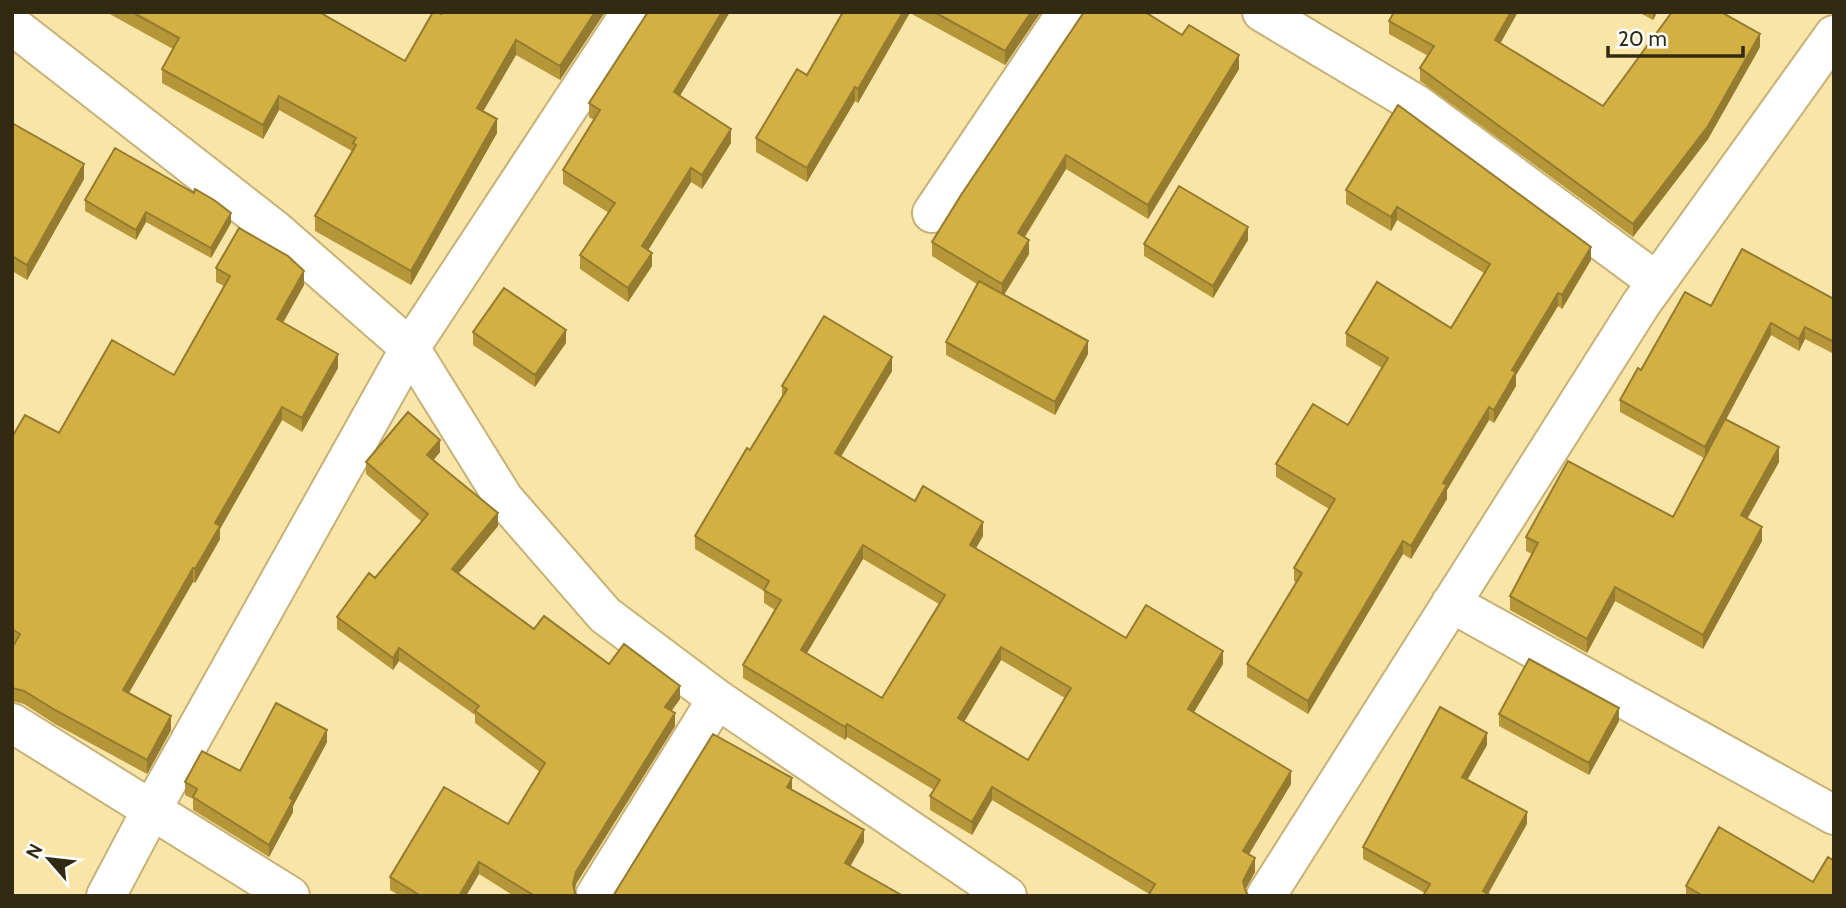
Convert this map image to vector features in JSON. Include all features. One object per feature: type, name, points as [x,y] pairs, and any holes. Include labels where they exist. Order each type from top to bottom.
[{"type":"street","points":[[106,896],[410,348],[631,12]]},
{"type":"street","points":[[932,213],[1067,12]]},
{"type":"street","points":[[1262,12],[1416,104],[1657,282]]},
{"type":"street","points":[[12,25],[275,230],[410,348],[504,499],[605,615],[717,699],[1007,896]]},
{"type":"street","points":[[1266,896],[1641,304],[1834,35]]},
{"type":"street","points":[[1451,603],[1834,816]]},
{"type":"street","points":[[595,896],[717,699]]},
{"type":"street","points":[[12,723],[290,896]]},
{"type":"building","points":[[132,12],[319,12],[405,61],[433,12],[595,12],[560,66],[516,40],[477,108],[497,119],[411,271],[315,216],[356,145],[353,143],[356,138],[279,96],[263,125],[162,69],[179,38]]},
{"type":"building","points":[[648,12],[722,12],[674,92],[731,129],[702,175],[691,168],[642,246],[652,253],[628,288],[580,255],[615,203],[563,170],[600,110],[589,103]]},
{"type":"building","points":[[843,12],[903,12],[807,168],[756,138],[797,69],[807,75]]},
{"type":"building","points":[[934,12],[1031,12],[1005,51]]},
{"type":"building","points":[[1084,12],[1145,12],[1182,35],[1189,25],[1239,55],[1148,205],[1066,155],[1018,233],[1029,240],[1002,284],[932,242]]},
{"type":"building","points":[[1394,12],[1511,12],[1495,40],[1603,106],[1672,12],[1721,12],[1760,34],[1708,126],[1633,224],[1420,68],[1434,46],[1389,21]]},
{"type":"building","points":[[1398,105],[1591,247],[1562,295],[1558,293],[1512,370],[1516,372],[1494,410],[1489,407],[1443,483],[1447,485],[1411,546],[1403,541],[1308,701],[1247,664],[1302,573],[1294,568],[1335,499],[1276,464],[1313,404],[1348,425],[1388,358],[1346,333],[1377,282],[1451,328],[1490,264],[1397,207],[1391,217],[1346,190]]},
{"type":"building","points":[[12,123],[84,164],[27,265],[12,256]]},
{"type":"building","points":[[115,148],[194,193],[195,189],[231,213],[211,248],[146,212],[136,230],[85,200]]},
{"type":"building","points":[[1179,186],[1248,227],[1213,286],[1144,244]]},
{"type":"building","points":[[239,228],[288,256],[304,271],[277,319],[338,354],[302,418],[282,407],[215,523],[220,526],[123,690],[171,716],[147,760],[24,691],[12,688],[12,648],[20,634],[12,629],[12,437],[25,415],[59,433],[112,340],[174,375],[230,276],[216,268]]},
{"type":"building","points":[[1742,249],[1834,299],[1834,342],[1805,327],[1799,339],[1771,323],[1705,447],[1620,400],[1638,368],[1641,370],[1685,292],[1711,306]]},
{"type":"building","points":[[979,281],[1088,341],[1055,402],[946,342]]},
{"type":"building","points":[[504,288],[566,330],[535,375],[473,332]]},
{"type":"building","points":[[824,316],[892,357],[835,453],[915,501],[923,486],[983,522],[970,545],[1126,638],[1146,605],[1223,651],[1188,709],[1291,771],[1243,851],[1255,858],[1243,881],[1249,896],[1148,896],[1155,884],[992,787],[972,822],[930,796],[940,780],[847,724],[845,727],[743,665],[781,600],[764,590],[769,581],[695,536],[747,448],[750,450],[787,389],[782,386]],"holes":[[[863,545],[945,595],[882,698],[801,650]],[[1001,647],[1071,688],[1028,760],[958,718]]]},
{"type":"building","points":[[408,412],[440,440],[427,455],[498,513],[452,569],[534,629],[544,616],[609,664],[624,644],[680,686],[665,707],[675,713],[576,872],[573,884],[578,896],[535,896],[479,862],[459,896],[421,896],[390,877],[444,787],[508,824],[545,763],[475,711],[479,706],[399,648],[393,658],[337,617],[369,573],[375,578],[428,514],[366,462]]},
{"type":"building","points":[[1725,419],[1779,447],[1741,515],[1762,527],[1703,635],[1615,587],[1587,639],[1510,596],[1538,543],[1526,537],[1568,461],[1673,517]]},
{"type":"building","points":[[1529,659],[1619,708],[1589,763],[1499,714]]},
{"type":"building","points":[[276,703],[327,730],[290,798],[293,800],[269,845],[193,797],[197,789],[185,782],[202,751],[240,771]]},
{"type":"building","points":[[1440,707],[1487,733],[1462,777],[1527,812],[1483,891],[1492,896],[1423,896],[1430,884],[1363,847]]},
{"type":"building","points":[[713,734],[792,778],[787,787],[864,830],[845,863],[903,896],[613,896]]},
{"type":"building","points":[[1719,827],[1813,882],[1828,857],[1834,861],[1834,896],[1703,896],[1686,886]]}]
